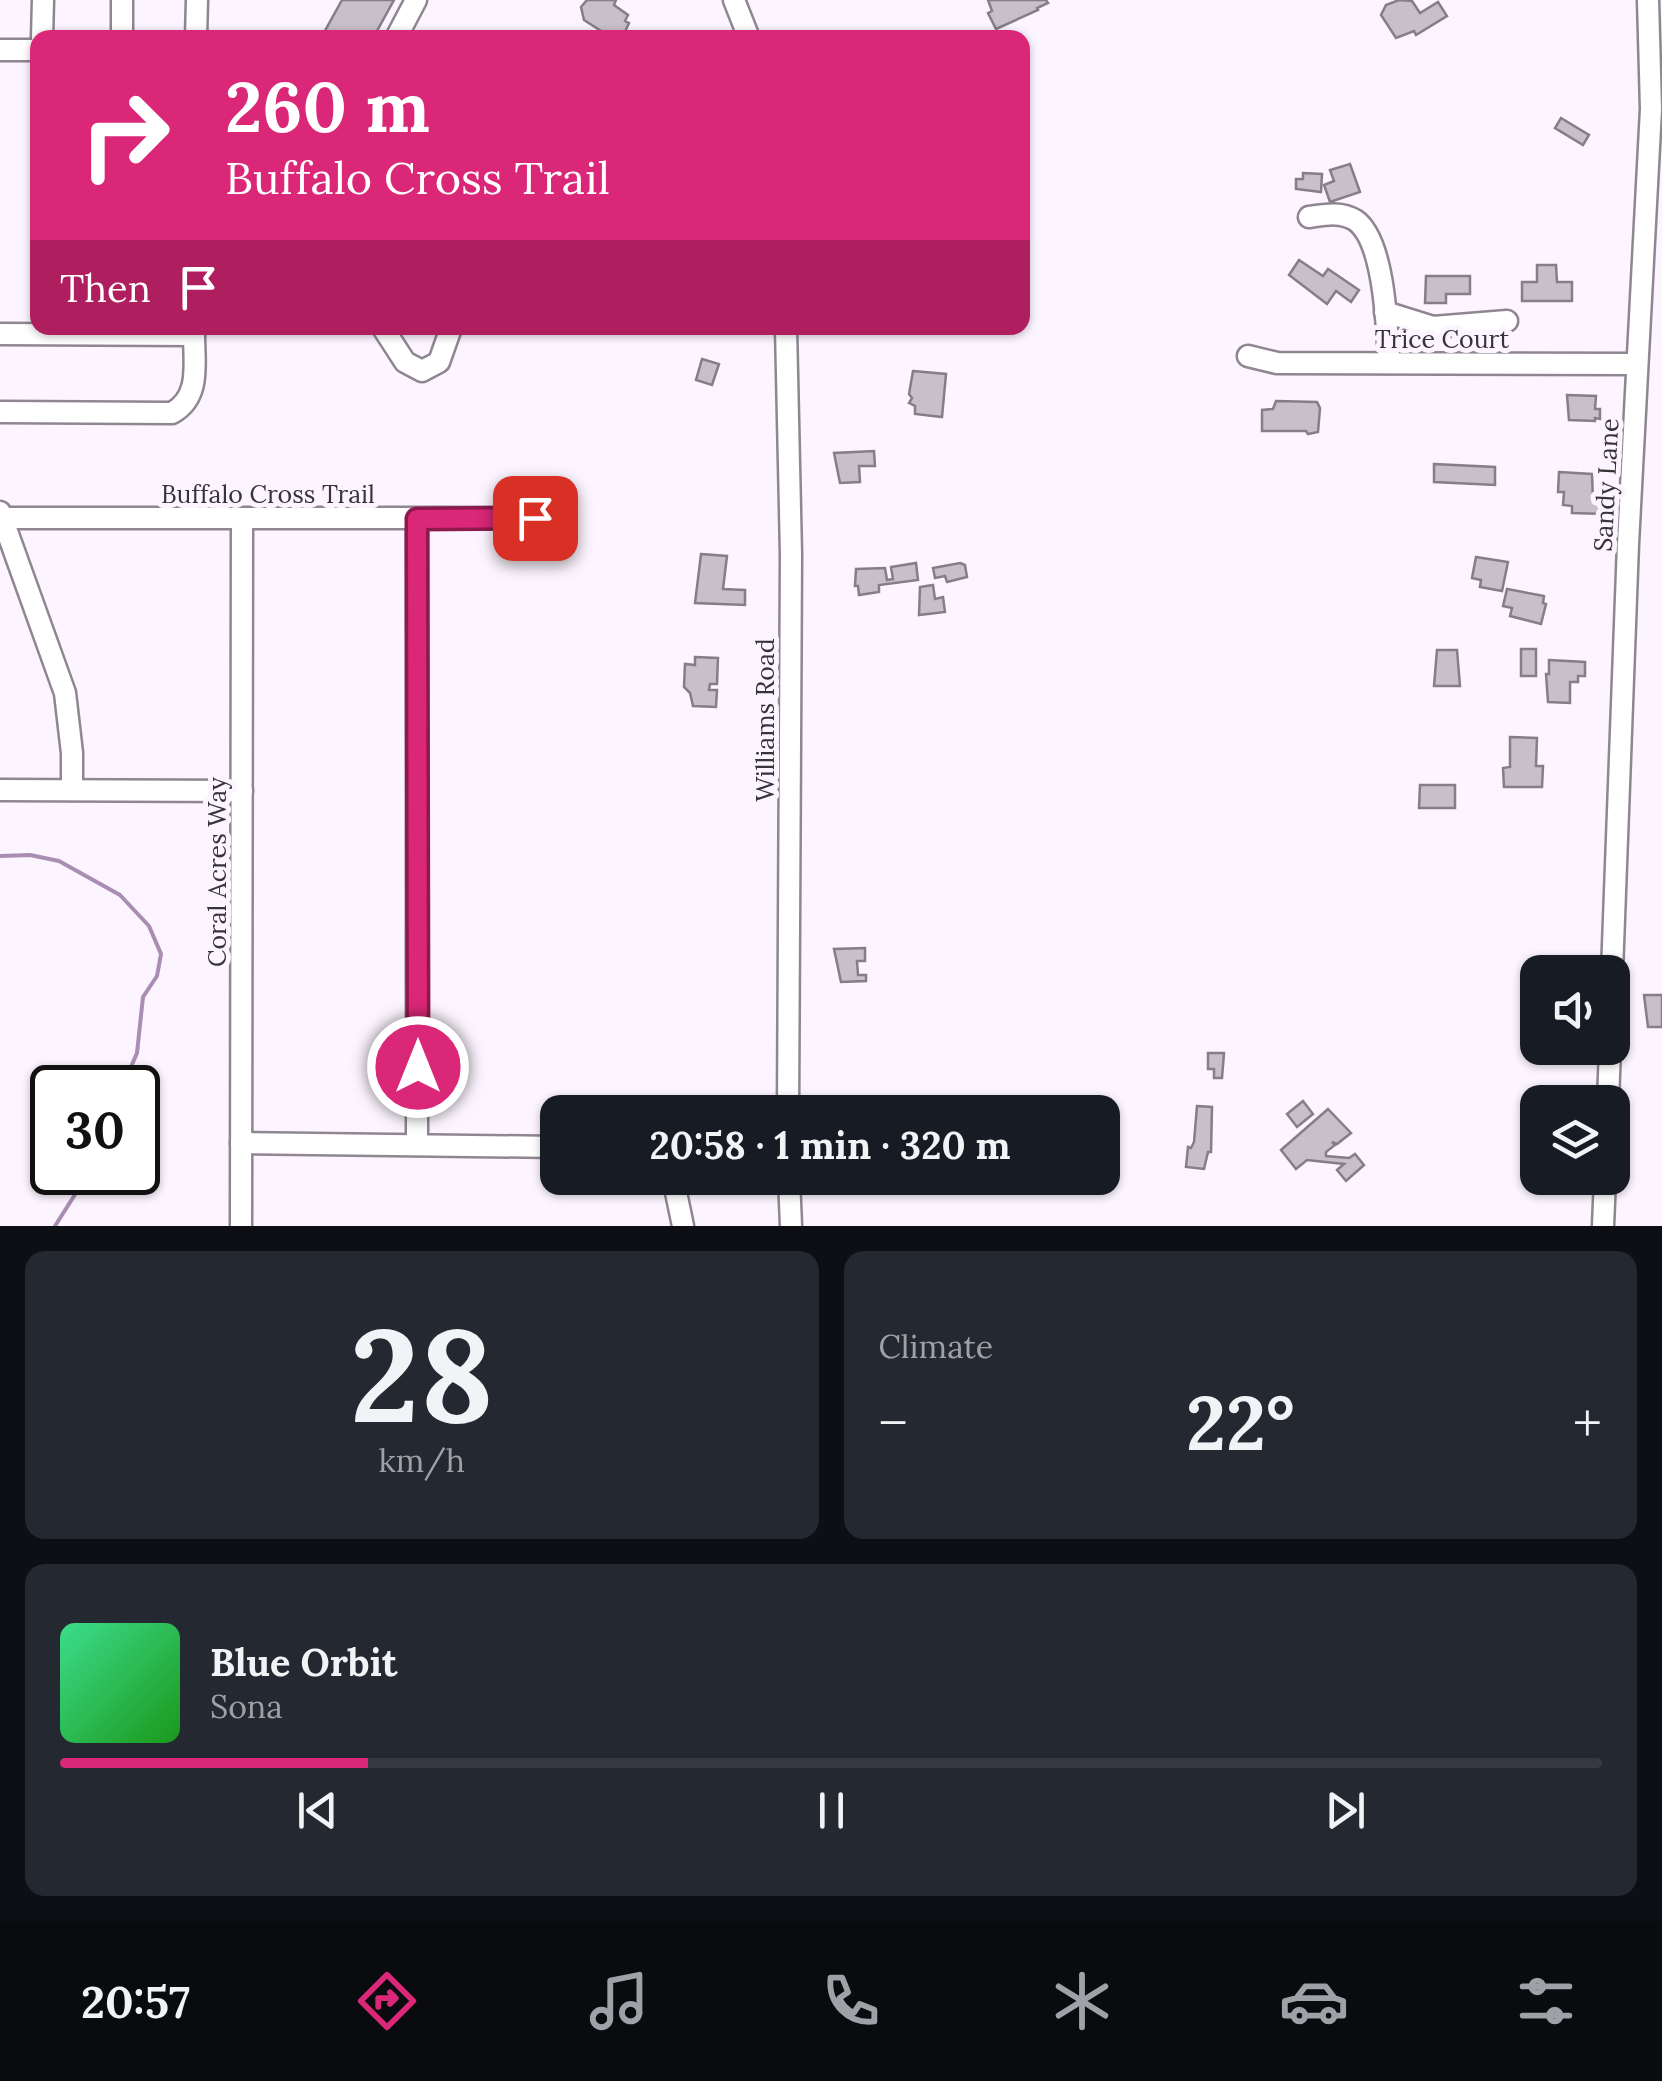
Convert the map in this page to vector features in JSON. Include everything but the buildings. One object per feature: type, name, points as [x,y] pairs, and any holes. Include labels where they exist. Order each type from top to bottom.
[{"type":"street","points":[[42,30],[43,0]]},
{"type":"street","points":[[122,0],[122,30]]},
{"type":"street","points":[[196,0],[196,30]]},
{"type":"street","points":[[400,30],[416,0]]},
{"type":"street","points":[[734,0],[746,30]]},
{"type":"street","name":"Sandy Lane","points":[[1613,955],[1651,110],[1648,0]]},
{"type":"street","points":[[0,50],[30,50]]},
{"type":"street","points":[[1308,217],[1332,214],[1351,218],[1362,226],[1374,248],[1386,312],[1389,364]]},
{"type":"street","points":[[1386,312],[1434,327],[1507,321]]},
{"type":"street","points":[[0,334],[30,331]]},
{"type":"street","points":[[0,412],[172,413],[186,406],[193,394],[194,335]]},
{"type":"street","points":[[388,335],[405,362],[422,372],[438,362],[448,335]]},
{"type":"street","name":"Williams Road","points":[[786,335],[790,555],[788,1095]]},
{"type":"street","name":"Trice Court","points":[[1248,356],[1278,363],[1637,364]]},
{"type":"street","points":[[1,515],[65,693],[72,790]]},
{"type":"street","name":"Buffalo Cross Trail","points":[[1,515],[535,518]]},
{"type":"street","name":"Coral Acres Way","points":[[242,518],[242,1226]]},
{"type":"street","points":[[417,519],[418,1145]]},
{"type":"street","points":[[0,790],[242,792]]},
{"type":"street","points":[[242,1143],[540,1147]]},
{"type":"street","points":[[677,1195],[684,1226]]},
{"type":"street","points":[[790,1195],[791,1226]]},
{"type":"street","points":[[1603,1226],[1604,1195]]},
{"type":"waterway","points":[[0,856],[30,855],[59,861],[120,895],[149,926],[161,954],[157,976],[143,997],[137,1053],[132,1065]]},
{"type":"waterway","points":[[55,1226],[75,1195]]},
{"type":"route","points":[[418,1067],[417,519],[535,518]]}]
